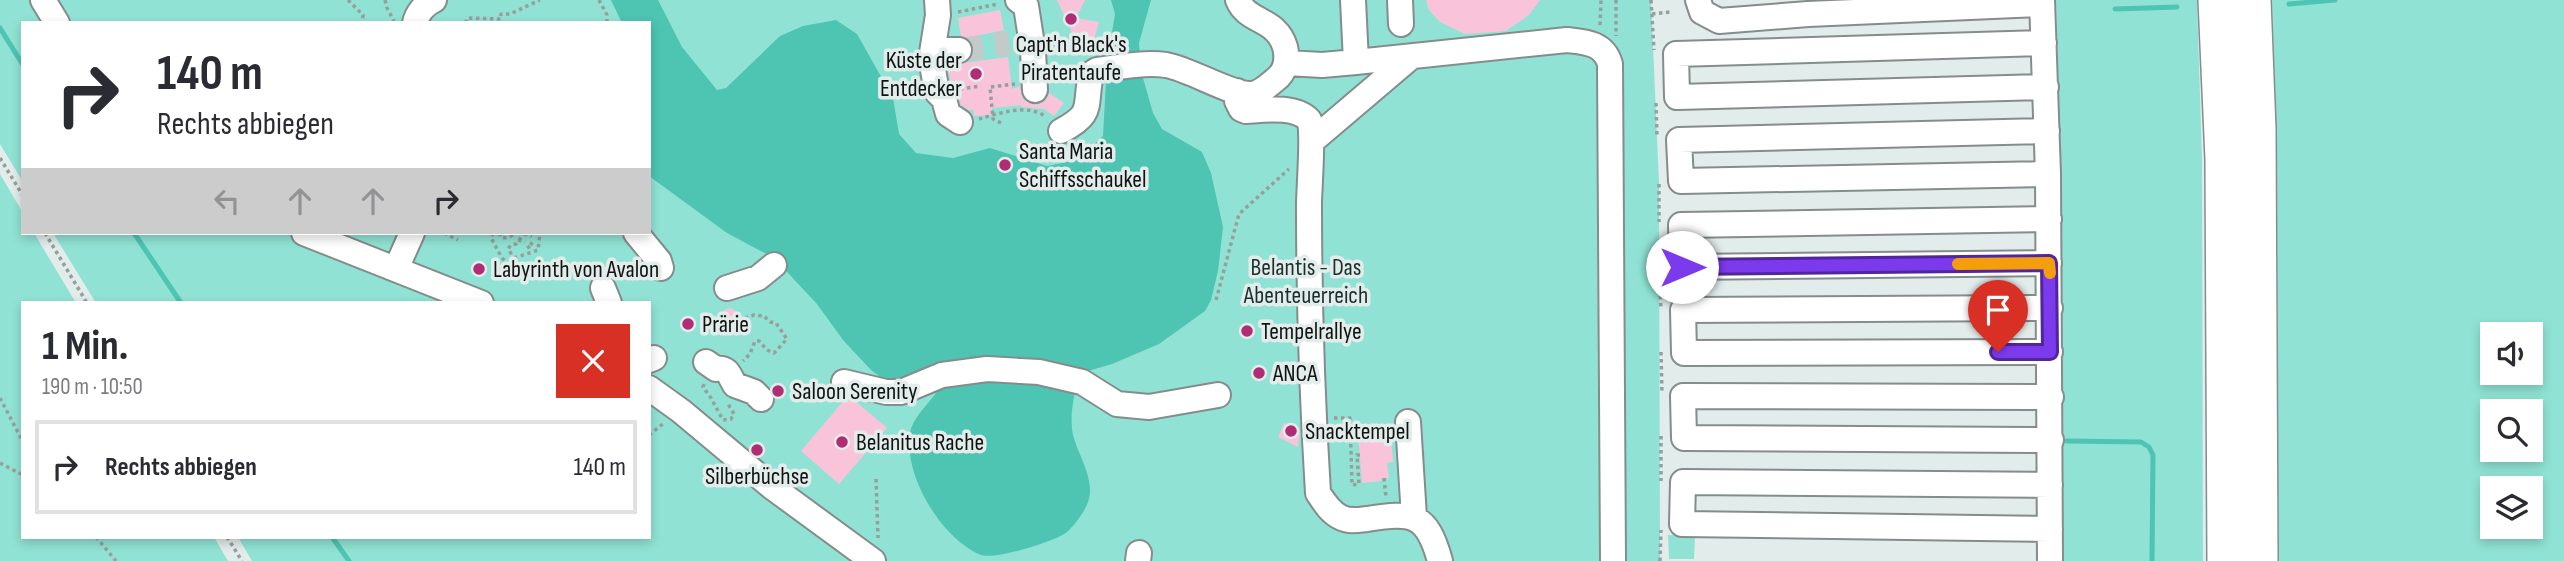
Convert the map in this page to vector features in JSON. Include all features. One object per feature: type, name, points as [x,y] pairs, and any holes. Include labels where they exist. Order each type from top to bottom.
[{"type":"highway","points":[[2217,0],[2224,159],[2226,561]]},
{"type":"highway","points":[[2252,0],[2257,129],[2259,561]]},
{"type":"street","points":[[43,0],[56,21]]},
{"type":"street","points":[[415,21],[427,4],[434,0]]},
{"type":"street","points":[[1018,0],[1026,6],[1033,51],[1035,90]]},
{"type":"street","points":[[1054,125],[1079,121],[1086,112],[1091,74],[1097,70],[1165,65],[1191,71],[1237,91],[1252,93],[1267,87],[1279,77],[1287,63],[1281,36],[1273,27],[1248,14],[1238,0]]},
{"type":"street","points":[[1353,0],[1356,62]]},
{"type":"street","points":[[1698,0],[1702,12],[1719,21],[1753,9],[2042,2],[2049,219],[2050,561]]},
{"type":"street","points":[[938,8],[931,59],[937,92],[944,99],[948,114],[957,121]]},
{"type":"street","points":[[1287,63],[1322,65],[1567,40],[1586,42],[1608,55],[1613,561]]},
{"type":"street","points":[[2044,43],[1676,54],[1677,97],[2046,87]]},
{"type":"street","points":[[933,50],[959,50]]},
{"type":"street","points":[[1311,150],[1412,56]]},
{"type":"street","points":[[1237,91],[1237,100],[1246,111],[1288,111],[1309,120],[1312,128],[1309,236],[1318,493],[1332,512],[1348,520],[1396,515],[1414,517],[1429,530],[1440,561]]},
{"type":"street","points":[[2047,131],[1679,140],[1681,181],[2048,174]]},
{"type":"street","points":[[2049,219],[1681,225],[1682,267],[2049,263]]},
{"type":"street","points":[[309,235],[476,301]]},
{"type":"street","points":[[396,269],[411,235]]},
{"type":"street","points":[[638,235],[662,268]]},
{"type":"street","points":[[727,288],[758,278],[774,265]]},
{"type":"street","points":[[2050,309],[1683,310],[1684,353],[2050,352]]},
{"type":"street","points":[[706,362],[716,369],[722,368],[730,372],[735,385],[754,392],[761,399]]},
{"type":"street","points":[[844,382],[886,392],[901,392],[942,375],[987,369],[1017,370],[1083,382],[1117,404],[1149,407],[1218,395]]},
{"type":"street","points":[[651,389],[772,487],[876,554]]},
{"type":"street","points":[[2051,397],[1683,396],[1684,438],[2051,440]]},
{"type":"street","points":[[1408,422],[1414,517]]},
{"type":"street","points":[[2050,485],[1683,482],[1682,524],[2050,529]]},
{"type":"path","points":[[348,0],[363,15],[362,21]]},
{"type":"path","points":[[385,0],[394,21]]},
{"type":"path","points":[[466,21],[467,18],[500,19],[501,14],[510,14],[540,0]]},
{"type":"path","points":[[599,0],[607,15],[607,21]]},
{"type":"path","points":[[938,8],[1002,4],[1004,0]]},
{"type":"path","points":[[1651,0],[1654,55]]},
{"type":"path","points":[[1652,14],[1670,12]]},
{"type":"path","points":[[1056,47],[1067,43]]},
{"type":"path","points":[[1001,123],[993,119],[990,87],[1008,85]]},
{"type":"path","points":[[1656,98],[1657,139]]},
{"type":"path","points":[[957,121],[961,117],[974,121],[1018,110],[1042,114],[1054,125]]},
{"type":"path","points":[[1216,300],[1239,214],[1311,150]]},
{"type":"path","points":[[0,158],[21,193]]},
{"type":"path","points":[[1658,172],[1660,225]]},
{"type":"path","points":[[46,235],[86,301]]},
{"type":"path","points":[[447,235],[456,242]]},
{"type":"path","points":[[492,235],[497,250],[514,263]]},
{"type":"path","points":[[516,271],[508,249],[511,244],[516,244],[522,235]]},
{"type":"path","points":[[501,266],[507,269],[538,250],[543,235]]},
{"type":"path","points":[[518,240],[533,246],[525,248],[530,254]]},
{"type":"path","points":[[1659,257],[1661,311]]},
{"type":"path","points":[[738,320],[754,315],[764,316],[770,322],[776,323],[787,339],[775,352],[767,350],[759,341],[755,341],[750,354]]},
{"type":"path","points":[[1661,343],[1661,396]]},
{"type":"path","points":[[0,398],[21,438]]},
{"type":"path","points":[[1315,418],[1350,418],[1352,485],[1359,484],[1357,455],[1360,455]]},
{"type":"path","points":[[1661,428],[1661,492]]},
{"type":"path","points":[[0,463],[21,474]]},
{"type":"path","points":[[1382,501],[1386,496],[1384,478]]},
{"type":"path","points":[[876,479],[876,554]]},
{"type":"path","points":[[1660,561],[1661,524]]},
{"type":"path","points":[[98,539],[116,561]]},
{"type":"path","points":[[229,539],[242,561]]},
{"type":"green space","name":"Belantis - Das Abenteuerreich","points":[[0,0],[1651,0],[1659,183],[1660,561],[252,561],[239,539],[651,539],[651,301],[95,301],[54,235],[651,235],[651,21],[21,21],[21,179],[0,144]]},
{"type":"green space","points":[[2056,0],[2197,0],[2202,160],[2203,561],[2059,561],[2062,280]]},
{"type":"green space","points":[[2272,0],[2564,0],[2564,561],[2278,561],[2277,158]]},
{"type":"green space","points":[[0,174],[21,210],[21,235],[35,235],[75,301],[21,301],[21,539],[215,539],[228,561],[0,561]]},
{"type":"green space","points":[[1694,278],[1695,302],[1669,303],[1668,279]]},
{"type":"green space","points":[[1668,535],[1695,536],[1694,559],[1669,559]]},
{"type":"shaded area","points":[[611,0],[658,0],[682,47],[717,90],[726,88],[780,36],[803,26],[836,20],[857,34],[893,98],[899,134],[916,153],[953,158],[990,148],[1047,166],[1077,160],[1103,136],[1107,63],[1115,14],[1111,0],[1151,0],[1139,43],[1141,71],[1153,113],[1162,129],[1202,152],[1211,173],[1223,227],[1218,271],[1211,300],[1205,311],[1159,344],[1112,364],[1081,373],[1073,404],[1072,428],[1088,476],[1090,494],[1082,514],[1067,532],[1025,549],[988,556],[966,547],[952,535],[928,504],[919,486],[909,450],[910,433],[915,419],[941,384],[947,364],[938,362],[898,382],[887,382],[871,370],[843,340],[817,304],[774,258],[727,233],[651,177],[651,21],[621,21]]},
{"type":"building","points":[[1057,0],[1085,0],[1076,18],[1099,22],[1095,36],[1096,55],[1077,43]]},
{"type":"building","points":[[1426,0],[1540,0],[1529,15],[1506,31],[1465,34],[1440,22],[1429,10]]},
{"type":"building","points":[[1000,10],[1004,30],[967,38],[961,36],[958,18]]},
{"type":"building","points":[[1008,57],[1012,89],[1020,86],[1023,99],[1035,105],[1044,102],[1049,93],[1064,103],[1054,116],[1044,109],[1022,105],[992,108],[992,115],[974,116],[973,110],[961,105],[951,85],[947,65]]},
{"type":"building","points":[[730,308],[736,311],[738,320],[725,335],[721,315],[724,310]]},
{"type":"building","name":"Belanitus Rache","points":[[846,398],[854,400],[887,428],[839,484],[801,451]]},
{"type":"building","name":"Snacktempel","points":[[1284,423],[1300,430],[1298,447],[1278,437]]},
{"type":"building","points":[[1375,433],[1375,439],[1391,437],[1393,462],[1387,463],[1389,478],[1362,483],[1358,434]]},
{"type":"waterway","points":[[2289,4],[2335,0]]},
{"type":"waterway","points":[[2115,9],[2177,7]]},
{"type":"waterway","points":[[0,28],[21,62]]},
{"type":"waterway","points":[[135,235],[180,301]]},
{"type":"waterway","points":[[2067,441],[2141,442],[2149,447],[2153,455],[2152,561]]},
{"type":"waterway","points":[[333,539],[349,561]]},
{"type":"tunnel","points":[[959,50],[1009,43]]},
{"type":"slow traffic","points":[[1958,264],[2049,263],[2050,273]]},
{"type":"place","name":"Capt'n Black's Piratentaufe","points":[[1071,19]]},
{"type":"place","name":"Küste der Entdecker","points":[[976,74]]},
{"type":"place","name":"Santa Maria Schiffsschaukel","points":[[1005,165]]},
{"type":"place","name":"Labyrinth von Avalon","points":[[479,269]]},
{"type":"place","name":"Prärie","points":[[688,324]]},
{"type":"place","name":"Tempelrallye","points":[[1247,331]]},
{"type":"place","name":"ANCA","points":[[1259,373]]},
{"type":"place","name":"Saloon Serenity","points":[[778,391]]},
{"type":"place","name":"Snacktempel","points":[[1291,431]]},
{"type":"place","name":"Belanitus Rache","points":[[842,442]]},
{"type":"place","name":"Silberbüchse","points":[[757,450]]},
{"type":"route","points":[[1682,267],[2049,263],[2050,352],[1998,352]]}]
